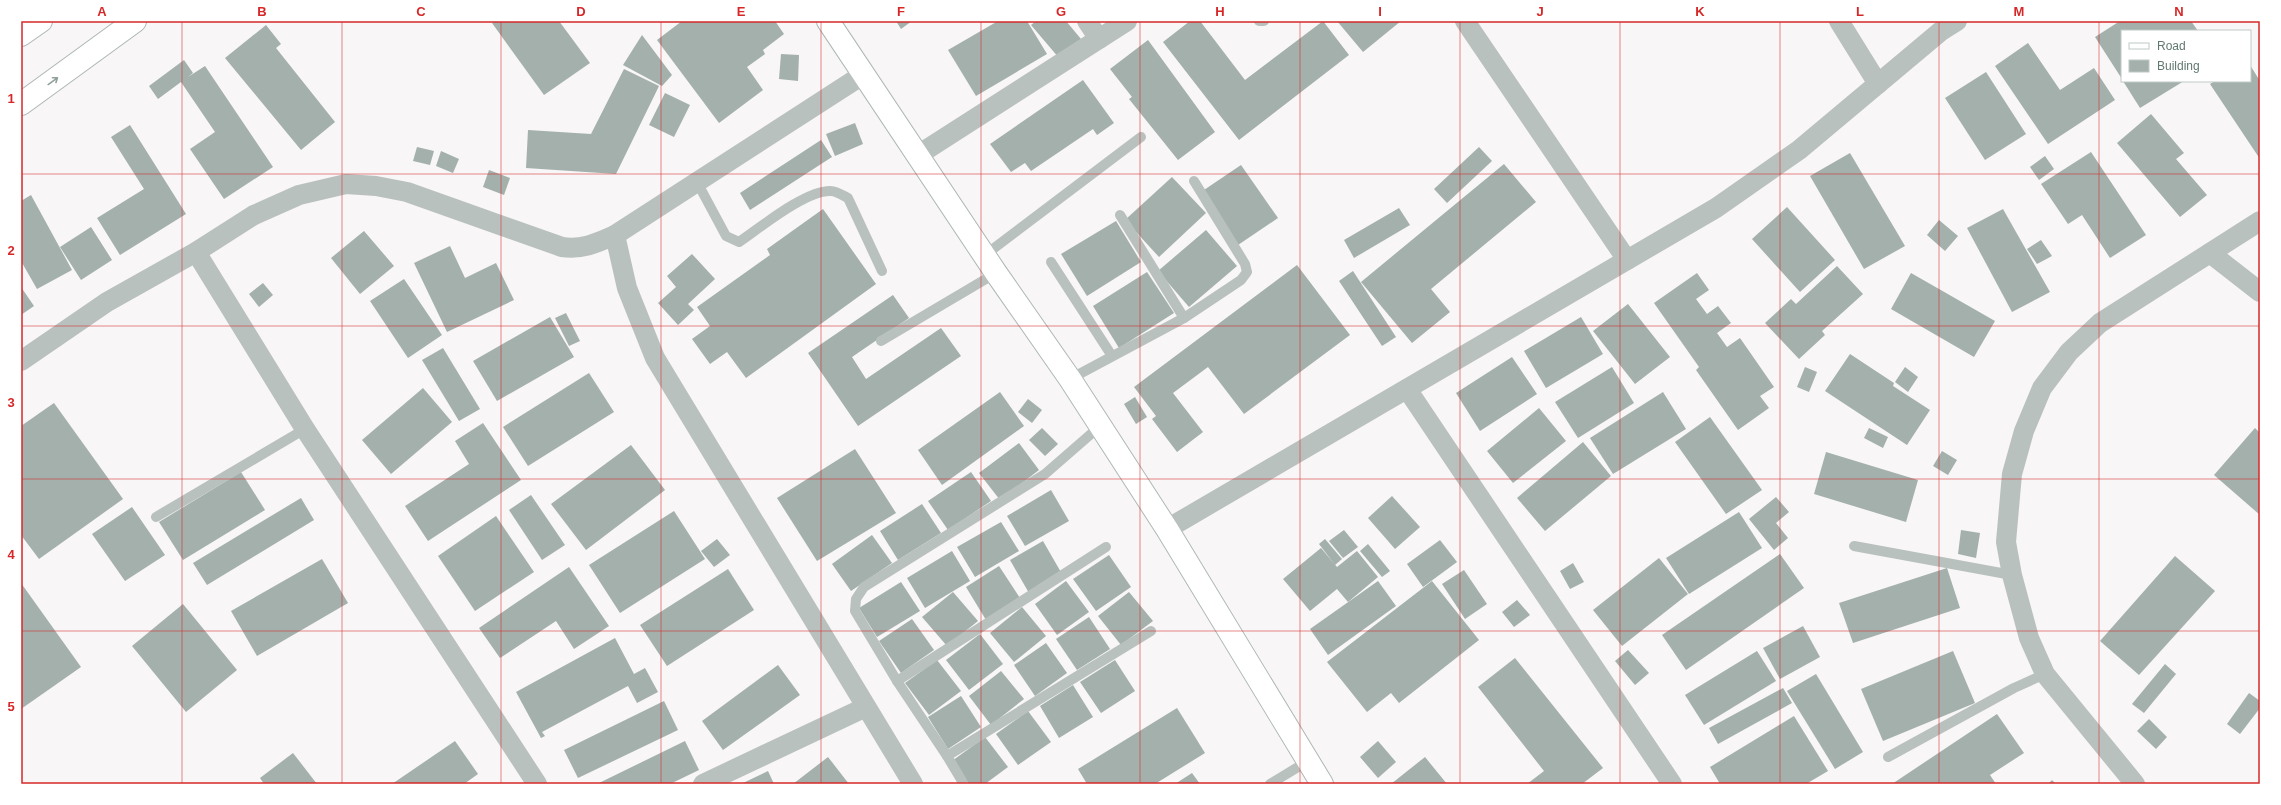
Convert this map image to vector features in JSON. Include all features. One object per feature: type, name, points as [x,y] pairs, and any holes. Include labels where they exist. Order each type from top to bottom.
[{"type":"street","points":[[21,35],[41,21]]},
{"type":"street","points":[[21,104],[135,21]]},
{"type":"street","points":[[828,21],[990,264],[1070,379],[1099,427],[1167,529],[1322,784]]},
{"type":"street","points":[[1087,21],[1099,39]]},
{"type":"street","points":[[918,155],[1128,21]]},
{"type":"street","points":[[1465,21],[1627,260]]},
{"type":"street","points":[[1839,21],[1878,84]]},
{"type":"street","points":[[1167,529],[1716,208],[1799,150],[1941,31],[1956,21]]},
{"type":"street","points":[[21,361],[107,302],[196,252],[254,215],[299,195],[346,184],[376,186],[407,192],[562,247],[575,249],[590,246],[615,235],[864,74]]},
{"type":"street","points":[[2134,784],[2045,674],[2024,625],[2006,542],[2012,474],[2024,431],[2042,388],[2069,352],[2100,323],[2260,221]]},
{"type":"street","points":[[615,235],[627,288],[655,358],[913,784]]},
{"type":"street","points":[[196,252],[305,429],[537,784]]},
{"type":"street","points":[[2210,253],[2260,292]]},
{"type":"street","points":[[1407,389],[1672,784]]},
{"type":"street","points":[[703,784],[866,707]]},
{"type":"lane","points":[[1259,21],[1264,21]]},
{"type":"lane","points":[[881,341],[990,264],[1140,137]]},
{"type":"lane","points":[[697,182],[726,236],[739,242],[778,217],[791,205],[812,195],[832,190],[848,198],[882,271]]},
{"type":"lane","points":[[1070,379],[1184,318],[1241,280],[1247,272],[1245,264],[1194,182]]},
{"type":"lane","points":[[1120,215],[1184,318]]},
{"type":"lane","points":[[1051,262],[1112,356]]},
{"type":"lane","points":[[962,781],[897,681],[856,611],[856,599],[864,587],[1045,474],[1099,427]]},
{"type":"lane","points":[[156,518],[305,429]]},
{"type":"lane","points":[[1854,546],[2012,575]]},
{"type":"lane","points":[[897,681],[1106,547]]},
{"type":"lane","points":[[947,756],[1151,631]]},
{"type":"lane","points":[[1888,757],[2014,688],[2045,674]]},
{"type":"lane","points":[[1270,784],[1308,761]]},
{"type":"building","points":[[496,21],[559,21],[590,63],[544,95],[492,23]]},
{"type":"building","points":[[682,21],[775,21],[784,34],[763,50],[765,54],[747,67],[763,90],[719,123],[657,40]]},
{"type":"building","points":[[896,21],[912,21],[901,29]]},
{"type":"building","points":[[998,21],[1027,21],[1047,54],[976,96],[948,50]]},
{"type":"building","points":[[1036,21],[1066,21],[1081,39],[1059,58],[1031,25]]},
{"type":"building","points":[[1190,21],[1200,21],[1245,80],[1323,21],[1349,55],[1239,140],[1163,42]]},
{"type":"building","points":[[1337,21],[1401,21],[1363,52]]},
{"type":"building","points":[[2120,21],[2191,21],[2197,30],[2121,30],[2121,77],[2095,37]]},
{"type":"building","points":[[266,25],[281,44],[276,48],[335,122],[301,150],[225,58]]},
{"type":"building","points":[[642,35],[672,75],[662,86],[623,65]]},
{"type":"building","points":[[1148,40],[1215,132],[1178,160],[1129,99],[1132,97],[1110,69]]},
{"type":"building","points":[[2028,43],[2060,90],[2094,68],[2115,100],[2048,144],[1995,66]]},
{"type":"building","points":[[781,54],[799,55],[798,81],[779,79]]},
{"type":"building","points":[[184,60],[193,73],[188,77],[205,66],[273,167],[224,199],[190,149],[215,132],[181,82],[158,99],[149,86]]},
{"type":"building","points":[[2251,67],[2260,81],[2260,159],[2210,84],[2213,82],[2251,82]]},
{"type":"building","points":[[624,69],[659,86],[616,174],[526,168],[528,130],[591,134]]},
{"type":"building","points":[[1986,72],[2026,134],[1985,160],[1945,98]]},
{"type":"building","points":[[1083,80],[1114,123],[1097,135],[1093,129],[1031,171],[1025,163],[1011,172],[990,144]]},
{"type":"building","points":[[2124,82],[2182,82],[2140,108]]},
{"type":"building","points":[[665,93],[690,105],[674,137],[649,125]]},
{"type":"building","points":[[2151,114],[2184,153],[2176,159],[2207,195],[2180,217],[2117,143]]},
{"type":"building","points":[[855,123],[863,144],[835,156],[826,134]]},
{"type":"building","points":[[130,125],[186,214],[120,255],[97,218],[144,189],[111,137]]},
{"type":"building","points":[[821,140],[832,157],[750,210],[740,193]]},
{"type":"building","points":[[417,147],[434,151],[430,165],[413,161]]},
{"type":"building","points":[[1479,147],[1492,161],[1447,203],[1434,189]]},
{"type":"building","points":[[441,151],[459,159],[453,173],[436,166]]},
{"type":"building","points":[[2091,152],[2146,235],[2110,258],[2082,215],[2068,224],[2041,184]]},
{"type":"building","points":[[1850,153],[1905,246],[1864,269],[1810,176]]},
{"type":"building","points":[[2045,156],[2054,169],[2039,180],[2030,167]]},
{"type":"building","points":[[1504,164],[1536,202],[1431,289],[1450,312],[1412,343],[1361,282]]},
{"type":"building","points":[[1241,165],[1278,218],[1238,245],[1201,192]]},
{"type":"building","points":[[489,170],[510,178],[504,195],[483,187]]},
{"type":"building","points":[[1172,177],[1206,213],[1159,257],[1125,220]]},
{"type":"building","points":[[31,195],[72,270],[37,289],[21,261],[21,201]]},
{"type":"building","points":[[1787,207],[1835,260],[1800,292],[1752,239]]},
{"type":"building","points":[[1399,208],[1410,225],[1354,258],[1344,240]]},
{"type":"building","points":[[823,209],[876,284],[746,378],[727,352],[710,364],[692,339],[710,326],[697,307],[770,255],[767,249]]},
{"type":"building","points":[[2003,209],[2050,292],[2012,312],[1967,228]]},
{"type":"building","points":[[1939,220],[1958,236],[1945,251],[1927,235]]},
{"type":"building","points":[[1116,221],[1141,262],[1087,296],[1061,254]]},
{"type":"building","points":[[91,227],[112,260],[81,280],[60,247]]},
{"type":"building","points":[[1206,230],[1237,266],[1189,307],[1158,271]]},
{"type":"building","points":[[364,231],[394,266],[360,294],[331,258]]},
{"type":"building","points":[[2041,240],[2052,256],[2037,264],[2027,249]]},
{"type":"building","points":[[450,246],[465,278],[496,263],[514,300],[447,332],[414,263]]},
{"type":"building","points":[[692,254],[715,279],[688,304],[694,310],[678,325],[658,303],[676,287],[667,276]]},
{"type":"building","points":[[1297,265],[1350,335],[1244,414],[1208,367],[1173,393],[1203,432],[1177,452],[1152,419],[1156,416],[1134,387]]},
{"type":"building","points":[[1837,266],[1863,294],[1822,331],[1825,335],[1799,359],[1765,323],[1791,299],[1796,304]]},
{"type":"building","points":[[1353,271],[1396,337],[1382,346],[1339,281]]},
{"type":"building","points":[[1147,272],[1174,313],[1119,348],[1093,306]]},
{"type":"building","points":[[1697,273],[1709,290],[1696,299],[1707,314],[1718,306],[1731,323],[1717,333],[1727,347],[1740,338],[1774,387],[1760,396],[1769,408],[1738,430],[1696,370],[1699,367],[1654,303]]},
{"type":"building","points":[[1911,273],[1995,321],[1974,357],[1891,309]]},
{"type":"building","points":[[404,279],[442,335],[408,358],[370,301]]},
{"type":"building","points":[[263,283],[273,295],[259,307],[249,294]]},
{"type":"building","points":[[21,287],[34,306],[21,315]]},
{"type":"building","points":[[893,295],[909,318],[852,357],[866,379],[941,328],[961,356],[858,426],[808,353]]},
{"type":"building","points":[[1628,304],[1670,357],[1635,384],[1593,331]]},
{"type":"building","points":[[566,313],[580,341],[569,346],[555,318]]},
{"type":"building","points":[[550,317],[574,357],[497,401],[473,361]]},
{"type":"building","points":[[1581,317],[1603,354],[1546,388],[1524,351]]},
{"type":"building","points":[[443,348],[480,409],[459,421],[422,360]]},
{"type":"building","points":[[1850,354],[1894,383],[1893,386],[1930,410],[1907,445],[1825,391]]},
{"type":"building","points":[[1512,357],[1537,394],[1480,431],[1456,393]]},
{"type":"building","points":[[1612,367],[1634,403],[1578,438],[1555,402]]},
{"type":"building","points":[[1805,367],[1817,372],[1809,392],[1797,387]]},
{"type":"building","points":[[1905,367],[1918,377],[1908,392],[1895,382]]},
{"type":"building","points":[[589,373],[614,412],[528,466],[503,427]]},
{"type":"building","points":[[423,388],[452,422],[391,474],[362,440]]},
{"type":"building","points":[[1000,392],[1024,426],[942,485],[918,450]]},
{"type":"building","points":[[1663,392],[1686,429],[1613,474],[1590,438]]},
{"type":"building","points":[[1135,397],[1147,417],[1136,424],[1124,404]]},
{"type":"building","points":[[1028,399],[1042,410],[1032,423],[1018,412]]},
{"type":"building","points":[[54,403],[123,499],[39,559],[21,535],[21,426]]},
{"type":"building","points":[[1539,408],[1566,441],[1513,483],[1487,451]]},
{"type":"building","points":[[1710,417],[1762,490],[1726,514],[1675,442]]},
{"type":"building","points":[[483,423],[521,480],[428,541],[405,506],[469,464],[455,441]]},
{"type":"building","points":[[1042,428],[1058,444],[1045,456],[1029,440]]},
{"type":"building","points":[[1869,428],[1888,437],[1883,448],[1864,438]]},
{"type":"building","points":[[2255,428],[2260,433],[2260,515],[2214,475]]},
{"type":"building","points":[[1583,442],[1611,476],[1545,531],[1517,498]]},
{"type":"building","points":[[1019,443],[1039,470],[1000,500],[979,473]]},
{"type":"building","points":[[631,445],[665,490],[586,550],[551,504]]},
{"type":"building","points":[[855,449],[896,513],[817,561],[777,498]]},
{"type":"building","points":[[1942,451],[1957,460],[1948,475],[1933,466]]},
{"type":"building","points":[[1826,452],[1918,480],[1906,522],[1814,494]]},
{"type":"building","points":[[241,472],[265,510],[183,560],[159,522]]},
{"type":"building","points":[[971,472],[991,501],[948,530],[928,501]]},
{"type":"building","points":[[1051,490],[1069,521],[1025,546],[1007,516]]},
{"type":"building","points":[[531,495],[565,545],[542,560],[509,510]]},
{"type":"building","points":[[1392,496],[1420,527],[1395,549],[1368,518]]},
{"type":"building","points":[[1776,497],[1789,512],[1776,523],[1788,538],[1774,550],[1749,519]]},
{"type":"building","points":[[301,498],[314,520],[207,585],[193,563]]},
{"type":"building","points":[[922,504],[941,533],[898,560],[880,531]]},
{"type":"building","points":[[132,507],[165,555],[125,581],[92,534]]},
{"type":"building","points":[[674,511],[705,559],[620,613],[589,565]]},
{"type":"building","points":[[1739,512],[1762,548],[1689,594],[1666,558]]},
{"type":"building","points":[[496,516],[534,572],[475,611],[438,556]]},
{"type":"building","points":[[1001,522],[1019,551],[975,577],[957,547]]},
{"type":"building","points":[[1344,530],[1358,547],[1343,558],[1329,541]]},
{"type":"building","points":[[1961,530],[1980,533],[1976,558],[1958,554]]},
{"type":"building","points":[[872,535],[892,563],[851,591],[832,564]]},
{"type":"building","points":[[717,539],[730,555],[714,567],[701,551]]},
{"type":"building","points":[[1325,539],[1342,559],[1335,565],[1319,544]]},
{"type":"building","points":[[1440,540],[1457,562],[1423,587],[1407,564]]},
{"type":"building","points":[[1043,541],[1062,574],[1029,593],[1010,560]]},
{"type":"building","points":[[1368,544],[1390,571],[1382,577],[1360,551]]},
{"type":"building","points":[[1321,548],[1337,567],[1357,551],[1378,577],[1348,602],[1337,589],[1310,611],[1283,579]]},
{"type":"building","points":[[952,551],[970,581],[925,608],[907,578]]},
{"type":"building","points":[[1780,554],[1804,588],[1686,670],[1662,635]]},
{"type":"building","points":[[1109,555],[1131,587],[1096,611],[1073,579]]},
{"type":"building","points":[[2175,556],[2215,591],[2139,675],[2100,641]]},
{"type":"building","points":[[1659,558],[1688,594],[1622,646],[1593,610]]},
{"type":"building","points":[[322,559],[348,603],[257,656],[231,611]]},
{"type":"building","points":[[1573,563],[1584,582],[1570,589],[1560,571]]},
{"type":"building","points":[[999,566],[1020,598],[986,620],[966,587]]},
{"type":"building","points":[[569,567],[609,626],[574,649],[556,621],[500,658],[479,628]]},
{"type":"building","points":[[1947,568],[1960,608],[1853,643],[1839,603]]},
{"type":"building","points":[[728,569],[754,610],[667,666],[640,625]]},
{"type":"building","points":[[1464,570],[1487,604],[1465,619],[1442,584]]},
{"type":"building","points":[[1066,581],[1089,612],[1057,635],[1035,604]]},
{"type":"building","points":[[1378,581],[1396,606],[1328,655],[1310,629]]},
{"type":"building","points":[[1432,581],[1479,640],[1399,703],[1391,693],[1367,712],[1327,662]]},
{"type":"building","points":[[901,582],[920,611],[877,637],[859,608]]},
{"type":"building","points":[[21,583],[81,667],[21,709]]},
{"type":"building","points":[[953,592],[978,621],[947,646],[922,617]]},
{"type":"building","points":[[1129,592],[1153,621],[1121,645],[1098,616]]},
{"type":"building","points":[[1517,600],[1530,615],[1514,627],[1502,612]]},
{"type":"building","points":[[183,604],[237,670],[186,712],[132,646]]},
{"type":"building","points":[[1022,607],[1046,636],[1014,662],[990,633]]},
{"type":"building","points":[[1089,617],[1110,649],[1077,670],[1056,639]]},
{"type":"building","points":[[912,619],[934,650],[901,673],[879,641]]},
{"type":"building","points":[[1803,626],[1820,657],[1780,679],[1763,648]]},
{"type":"building","points":[[980,634],[1003,664],[969,690],[946,660]]},
{"type":"building","points":[[615,638],[634,674],[645,668],[658,692],[637,703],[628,686],[542,732],[545,736],[541,738],[516,692]]},
{"type":"building","points":[[1046,643],[1067,673],[1035,696],[1014,665]]},
{"type":"building","points":[[1628,650],[1649,673],[1635,685],[1615,661]]},
{"type":"building","points":[[1757,651],[1776,681],[1704,725],[1685,695]]},
{"type":"building","points":[[1953,651],[1975,703],[1883,741],[1861,689]]},
{"type":"building","points":[[1515,658],[1603,768],[1582,784],[1527,784],[1544,771],[1478,687]]},
{"type":"building","points":[[937,660],[961,691],[929,715],[905,683]]},
{"type":"building","points":[[1115,660],[1135,691],[1101,713],[1080,682]]},
{"type":"building","points":[[2165,664],[2176,674],[2144,713],[2132,704]]},
{"type":"building","points":[[778,665],[800,695],[723,750],[702,721]]},
{"type":"building","points":[[1001,671],[1024,699],[991,725],[969,696]]},
{"type":"building","points":[[1816,674],[1863,752],[1835,769],[1787,691]]},
{"type":"building","points":[[1073,685],[1093,717],[1059,738],[1040,706]]},
{"type":"building","points":[[1783,688],[1792,703],[1718,744],[1709,728]]},
{"type":"building","points":[[2249,693],[2260,701],[2260,708],[2240,734],[2227,724]]},
{"type":"building","points":[[961,696],[981,727],[948,749],[928,717]]},
{"type":"building","points":[[664,701],[678,730],[578,778],[564,750]]},
{"type":"building","points":[[1177,708],[1205,753],[1155,784],[1087,784],[1078,769]]},
{"type":"building","points":[[1028,711],[1051,742],[1018,765],[996,734]]},
{"type":"building","points":[[1997,714],[2024,753],[1990,775],[1996,784],[1892,784]]},
{"type":"building","points":[[1794,716],[1828,771],[1806,784],[1720,784],[1710,767]]},
{"type":"building","points":[[2149,719],[2167,737],[2156,749],[2137,731]]},
{"type":"building","points":[[985,737],[1008,767],[985,784],[969,784],[952,761]]},
{"type":"building","points":[[455,741],[478,774],[464,784],[392,784]]},
{"type":"building","points":[[685,741],[699,770],[670,784],[597,784]]},
{"type":"building","points":[[1378,741],[1396,762],[1378,778],[1360,757]]},
{"type":"building","points":[[293,753],[317,784],[264,784],[260,778]]},
{"type":"building","points":[[828,757],[849,784],[793,784]]},
{"type":"building","points":[[1425,757],[1447,784],[1391,784]]},
{"type":"building","points":[[768,771],[774,784],[741,784]]},
{"type":"building","points":[[1192,773],[1200,784],[1175,784]]},
{"type":"building","points":[[2052,780],[2056,784],[2048,784]]}]
